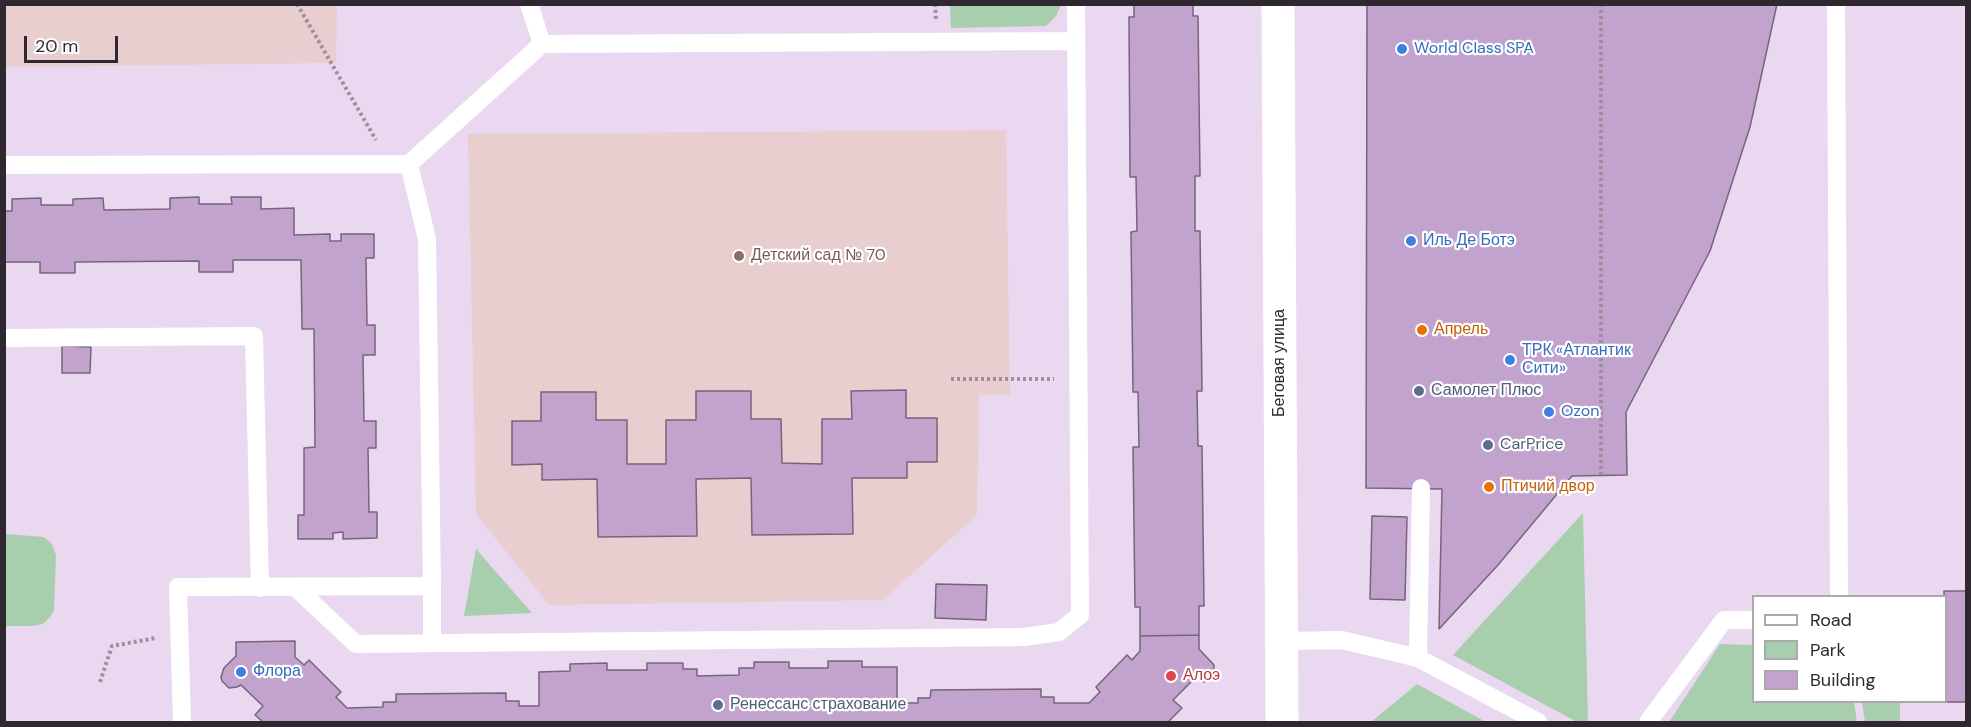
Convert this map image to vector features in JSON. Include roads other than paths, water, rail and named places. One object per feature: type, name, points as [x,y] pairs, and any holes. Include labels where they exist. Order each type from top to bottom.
[{"type":"street","name":"Беговая улица","points":[[1278,4],[1282,723]]},
{"type":"lane","points":[[529,4],[542,44]]},
{"type":"lane","points":[[295,588],[356,644],[1024,637],[1059,632],[1080,615],[1076,4]]},
{"type":"lane","points":[[1836,4],[1839,595]]},
{"type":"lane","points":[[4,165],[409,164],[542,44],[1076,41]]},
{"type":"lane","points":[[409,164],[427,239],[432,643]]},
{"type":"lane","points":[[4,338],[254,336],[260,588]]},
{"type":"lane","points":[[1418,658],[1421,488]]},
{"type":"lane","points":[[182,723],[178,587],[432,586]]},
{"type":"lane","points":[[1648,723],[1724,620],[1752,620]]},
{"type":"lane","points":[[1282,641],[1341,640],[1418,658],[1538,723]]},
{"type":"place","name":"World Class SPA","points":[[1402,49]]},
{"type":"place","name":"Иль Де Ботэ","points":[[1411,241]]},
{"type":"place","name":"Детский сад № 70","points":[[739,256]]},
{"type":"place","name":"Апрель","points":[[1422,330]]},
{"type":"place","name":"ТРК «Атлантик Сити»","points":[[1510,360]]},
{"type":"place","name":"Самолет Плюс","points":[[1419,391]]},
{"type":"place","name":"Ozon","points":[[1549,412]]},
{"type":"place","name":"CarPrice","points":[[1488,445]]},
{"type":"place","name":"Птичий двор","points":[[1489,487]]},
{"type":"place","name":"Флора","points":[[241,672]]},
{"type":"place","name":"Алоэ","points":[[1171,676]]},
{"type":"place","name":"Ренессанс страхование","points":[[718,705]]}]
